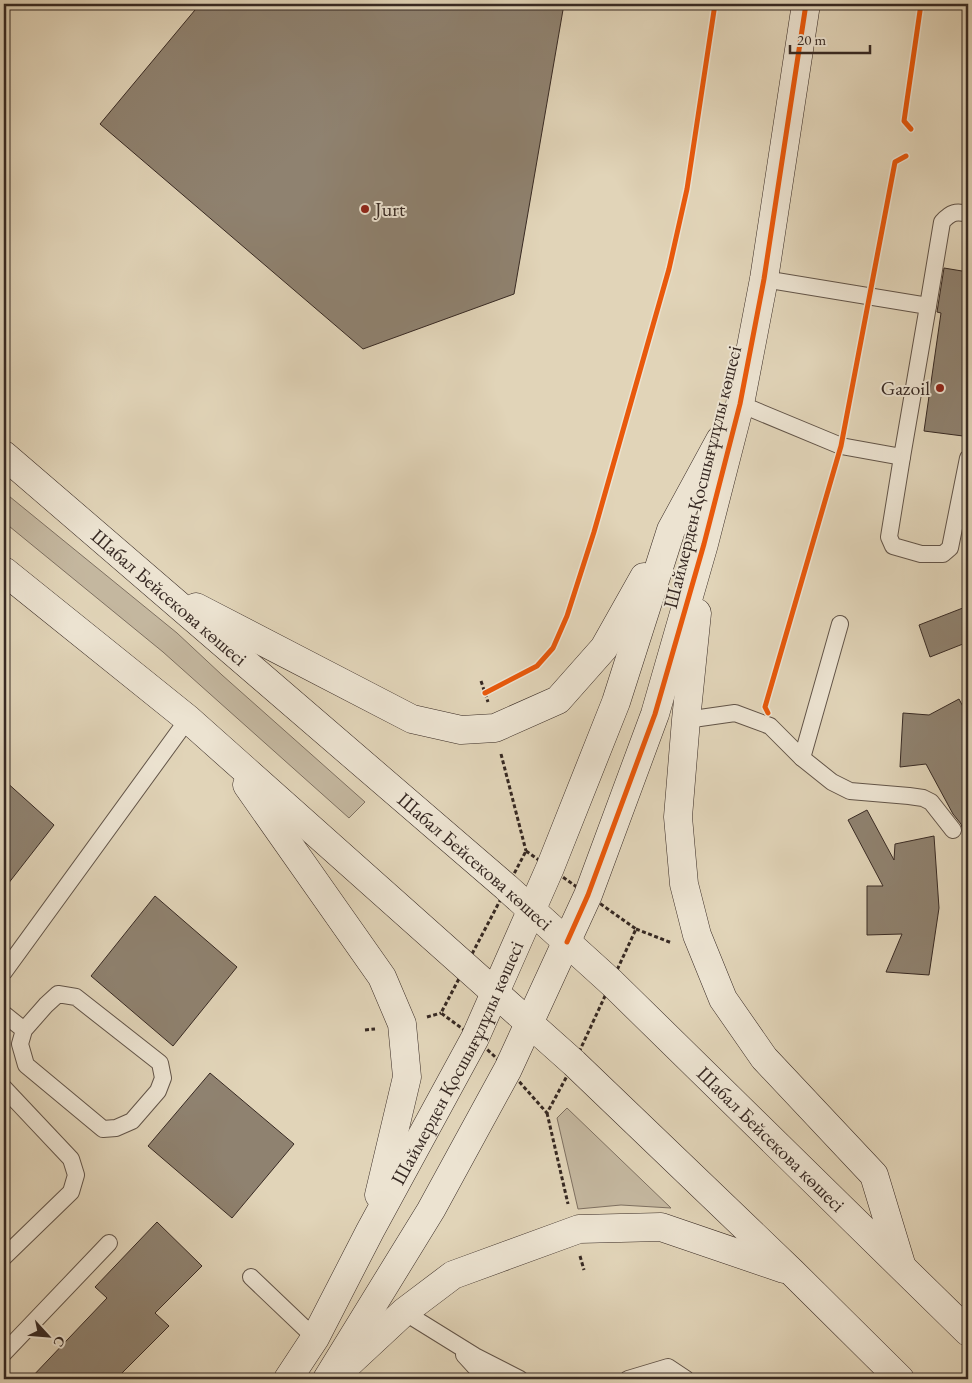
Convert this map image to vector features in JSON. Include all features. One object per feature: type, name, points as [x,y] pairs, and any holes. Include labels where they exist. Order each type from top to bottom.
[{"type":"main road","name":"Шаймерден Қосшығұлұлы көшесі","points":[[328,1379],[432,1210],[508,1069],[588,896],[655,714],[704,544],[740,404],[764,279],[800,12]]},
{"type":"main road","name":"Шаймерден Қосшығұлұлы көшесі","points":[[288,1379],[315,1338],[370,1231],[475,1038],[531,910],[616,702],[671,530],[740,404]]},
{"type":"main road","name":"Шабал Бейсекова көшесі","points":[[4,455],[506,888],[612,982],[968,1332]]},
{"type":"main road","points":[[155,586],[412,719],[461,730],[494,728],[558,700],[604,648],[671,530]]},
{"type":"main road","points":[[704,544],[678,817],[684,884],[697,936],[723,999],[764,1058],[874,1175],[901,1266]]},
{"type":"main road","points":[[4,571],[221,747],[574,1063],[792,1272],[892,1376]]},
{"type":"main road","points":[[221,747],[382,977],[402,1024],[407,1077],[370,1231]]},
{"type":"main road","points":[[332,1379],[404,1312],[453,1275],[574,1230],[661,1227],[792,1272]]},
{"type":"lane","points":[[968,214],[958,211],[950,213],[942,222],[889,537],[893,546],[921,554],[944,554],[950,548],[968,458]]},
{"type":"lane","points":[[764,279],[928,306]]},
{"type":"lane","points":[[740,404],[841,446],[902,457]]},
{"type":"lane","points":[[802,758],[840,624]]},
{"type":"lane","points":[[686,720],[735,713],[770,726],[802,758],[832,782],[850,791],[923,798],[931,802],[953,830]]},
{"type":"lane","points":[[4,972],[188,719]]},
{"type":"lane","points":[[58,994],[76,997],[160,1063],[163,1078],[158,1091],[132,1121],[116,1128],[103,1129],[26,1065],[20,1044],[24,1030],[46,1004],[58,994]]},
{"type":"lane","points":[[4,1014],[24,1030]]},
{"type":"lane","points":[[4,1088],[72,1159],[76,1175],[71,1192],[4,1257]]},
{"type":"lane","points":[[4,1353],[109,1243]]},
{"type":"lane","points":[[251,1277],[315,1338]]},
{"type":"lane","points":[[404,1312],[475,1356],[520,1379]]},
{"type":"lane","points":[[450,1340],[486,1379]]},
{"type":"lane","points":[[628,1379],[668,1367],[686,1379]]},
{"type":"path","points":[[481,681],[526,851]]},
{"type":"path","points":[[485,693],[492,689]]},
{"type":"path","points":[[475,1038],[441,1013],[506,888]]},
{"type":"path","points":[[588,896],[636,929],[677,946],[697,936]]},
{"type":"path","points":[[547,1113],[574,1063],[636,929]]},
{"type":"path","points":[[508,1069],[547,1113],[584,1270]]},
{"type":"shaded area","points":[[4,492],[177,633],[365,802],[349,818],[163,652],[4,522]]},
{"type":"shaded area","points":[[567,1108],[671,1208],[621,1205],[578,1209],[557,1118]]},
{"type":"building","name":"Jurt","points":[[200,4],[564,4],[514,294],[363,349],[100,124]]},
{"type":"building","points":[[944,268],[968,272],[968,398],[963,436],[924,431],[941,313],[937,312]]},
{"type":"building","points":[[968,606],[968,642],[930,657],[919,625]]},
{"type":"building","points":[[959,699],[968,716],[968,842],[961,824],[953,814],[926,764],[900,767],[903,713],[929,715]]},
{"type":"building","points":[[4,780],[54,825],[4,889]]},
{"type":"building","points":[[867,810],[894,860],[895,844],[934,836],[939,908],[929,975],[886,972],[902,934],[867,935],[867,886],[883,886],[848,820]]},
{"type":"building","points":[[155,896],[237,967],[173,1046],[91,976]]},
{"type":"building","points":[[210,1073],[294,1144],[232,1218],[148,1146]]},
{"type":"building","points":[[157,1222],[202,1266],[155,1313],[169,1326],[116,1379],[30,1379],[107,1298],[95,1287]]},
{"type":"cycle path","points":[[485,693],[537,666],[553,648],[567,616],[594,532],[669,269],[687,189],[715,4]]},
{"type":"cycle path","points":[[567,942],[588,895],[655,714],[704,544],[740,404],[764,279],[806,4]]},
{"type":"cycle path","points":[[911,129],[904,121],[921,4]]},
{"type":"cycle path","points":[[768,713],[765,707],[841,446],[895,162],[906,156]]},
{"type":"place","name":"Jurt","points":[[365,209]]},
{"type":"place","name":"Gazoil","points":[[940,388]]}]
